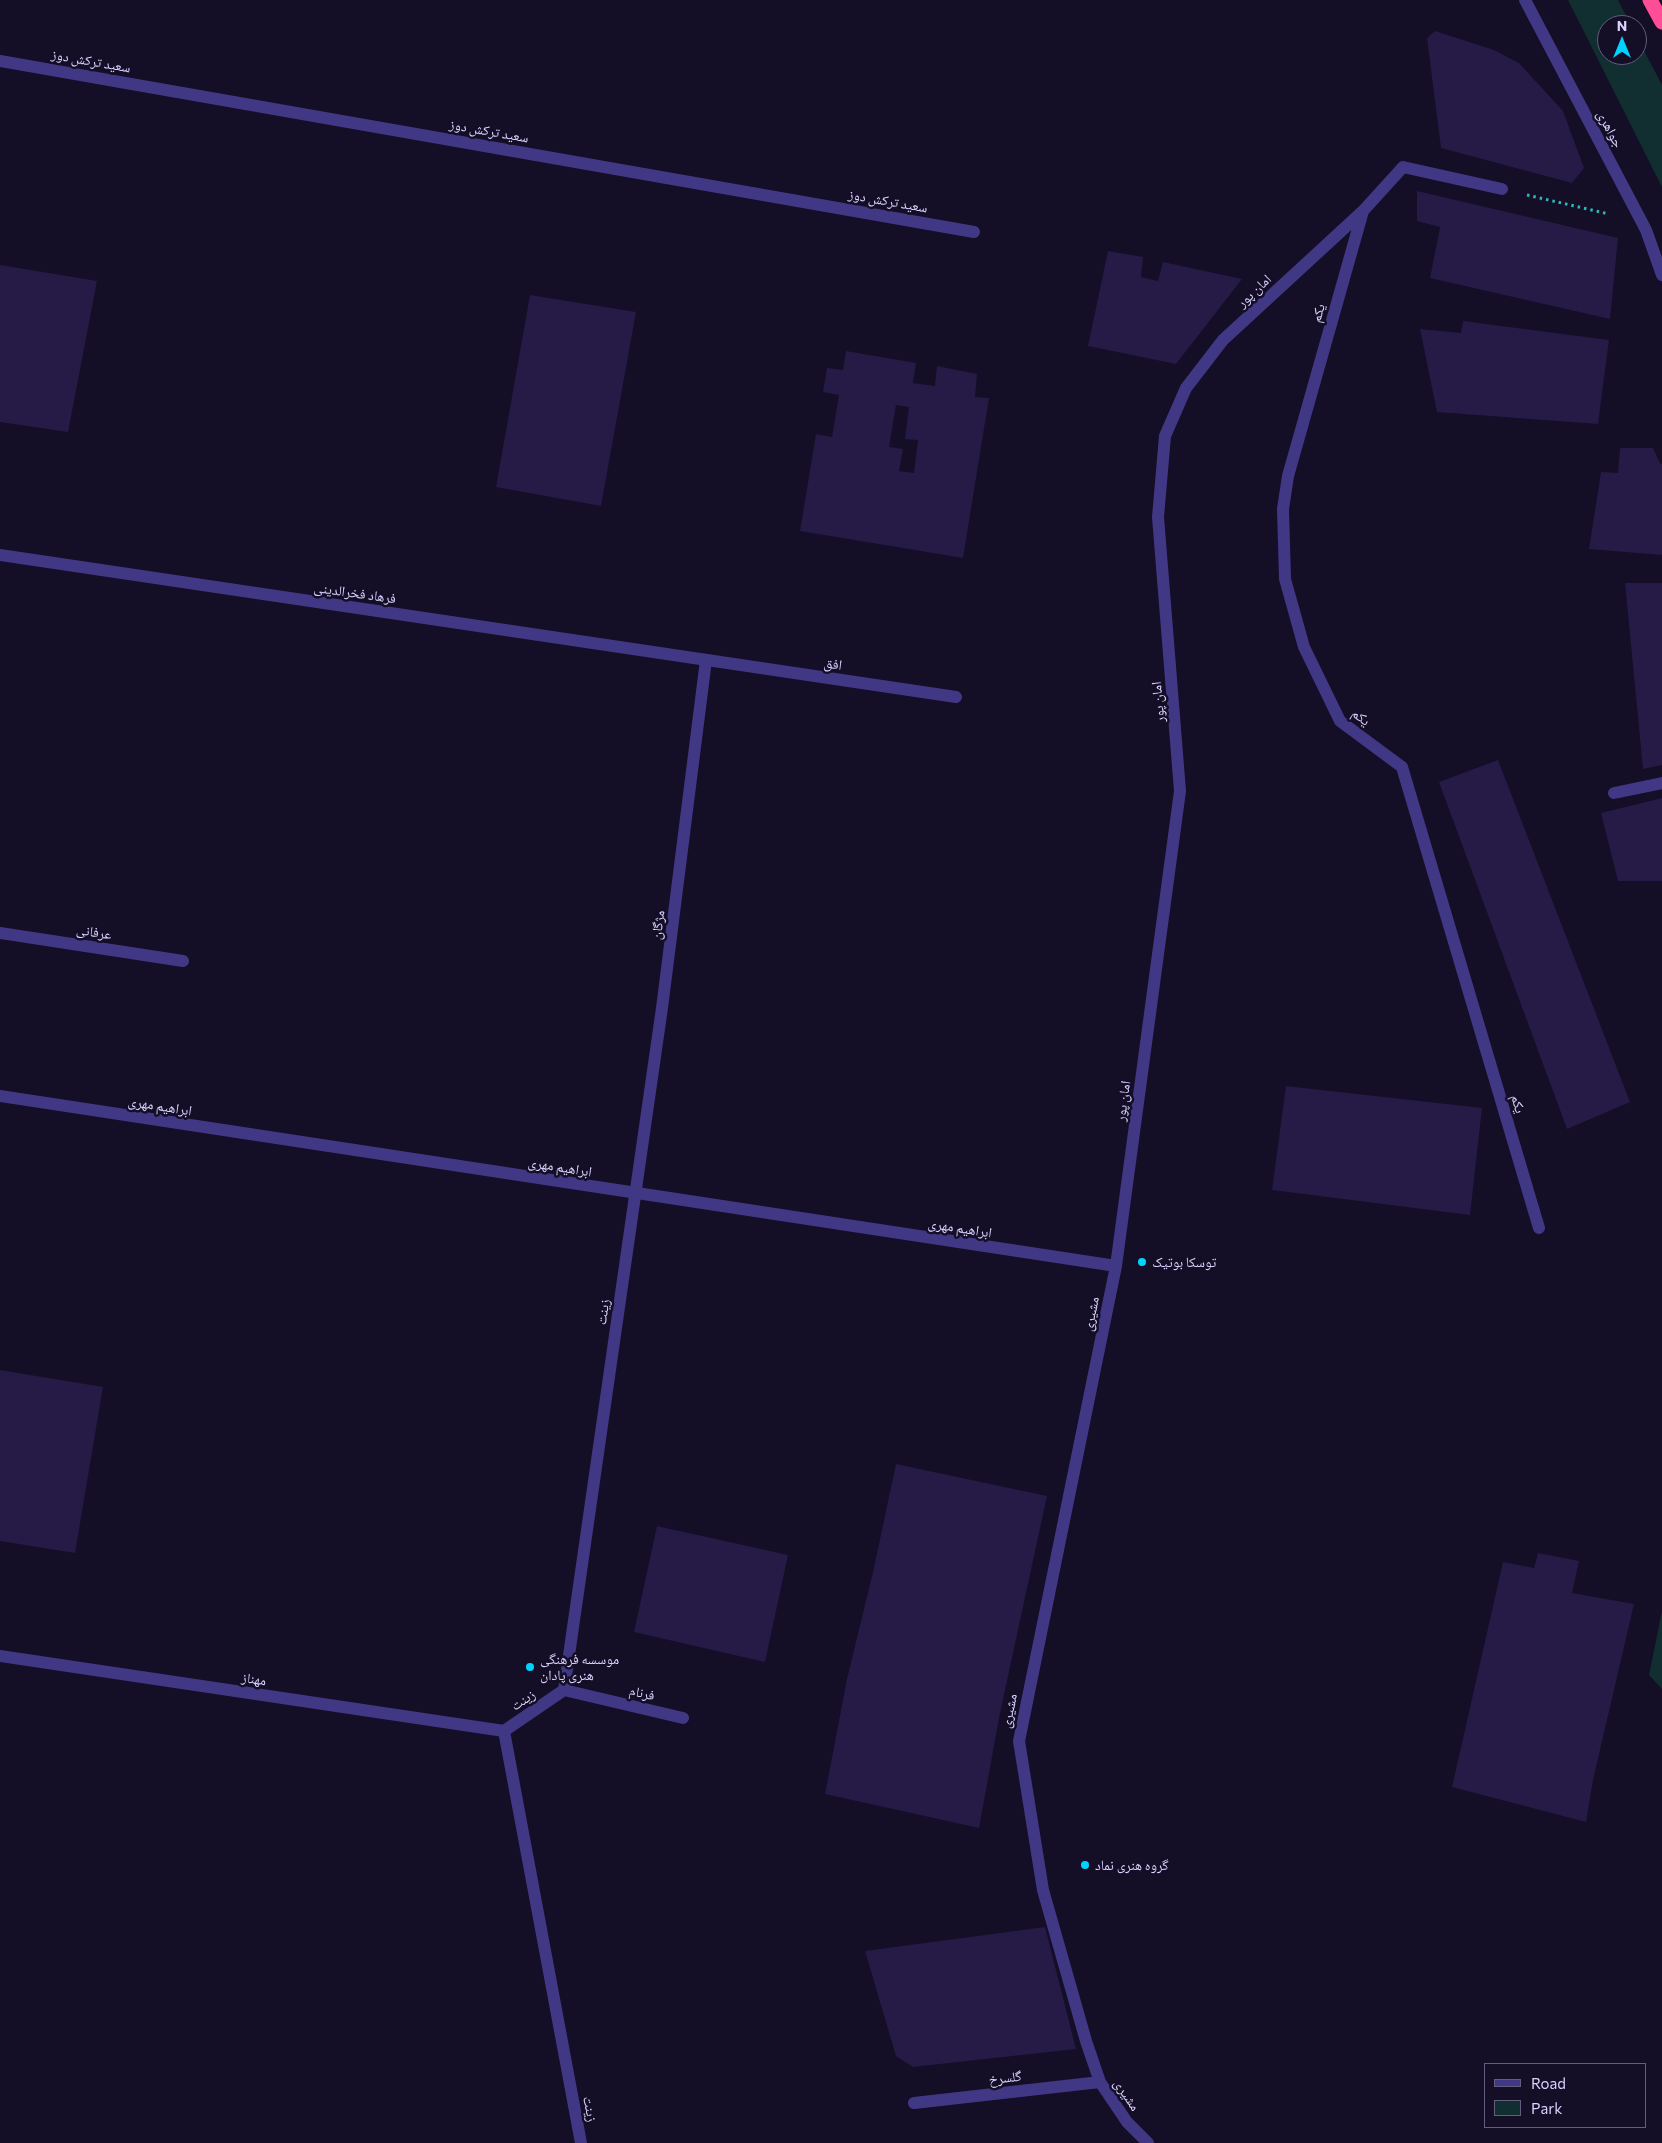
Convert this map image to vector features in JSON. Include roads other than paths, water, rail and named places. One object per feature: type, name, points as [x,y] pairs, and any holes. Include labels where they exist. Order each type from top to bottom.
[{"type":"highway","points":[[1650,0],[1662,22]]},
{"type":"street","name":"جواهری","points":[[1525,0],[1642,221],[1662,275]]},
{"type":"street","name":"سعید ترکش دوز","points":[[0,61],[974,232]]},
{"type":"street","name":"امان پور","points":[[1116,1266],[1180,790],[1158,517],[1165,436],[1186,388],[1223,340],[1363,211],[1404,167],[1502,189]]},
{"type":"street","name":"یکم","points":[[1363,211],[1288,476],[1283,509],[1285,579],[1304,647],[1340,721],[1402,767],[1538,1228]]},
{"type":"street","name":"فرهاد فخرالدینی","points":[[0,556],[706,660]]},
{"type":"street","name":"افق","points":[[706,660],[956,697]]},
{"type":"street","name":"مژگان","points":[[635,1193],[662,1008],[706,660]]},
{"type":"street","points":[[1614,793],[1662,783]]},
{"type":"street","name":"عرفانی","points":[[0,933],[183,961]]},
{"type":"street","name":"ابراهیم مهری","points":[[0,1096],[1116,1266]]},
{"type":"street","name":"زینت","points":[[581,2143],[504,1731],[564,1690],[635,1193]]},
{"type":"street","name":"مشیری","points":[[1116,1266],[1019,1740],[1043,1890],[1100,2082],[1127,2122],[1148,2143]]},
{"type":"street","name":"مهناز","points":[[0,1656],[504,1731]]},
{"type":"street","name":"فرنام","points":[[564,1690],[683,1718]]},
{"type":"street","name":"گلسرخ","points":[[914,2104],[1100,2082]]},
{"type":"place","name":"توسکا بوتیک","points":[[1142,1262]]},
{"type":"place","name":"موسسه فرهنگی هنری پادان","points":[[530,1667]]},
{"type":"place","name":"گروه هنری نماد","points":[[1085,1865]]}]
